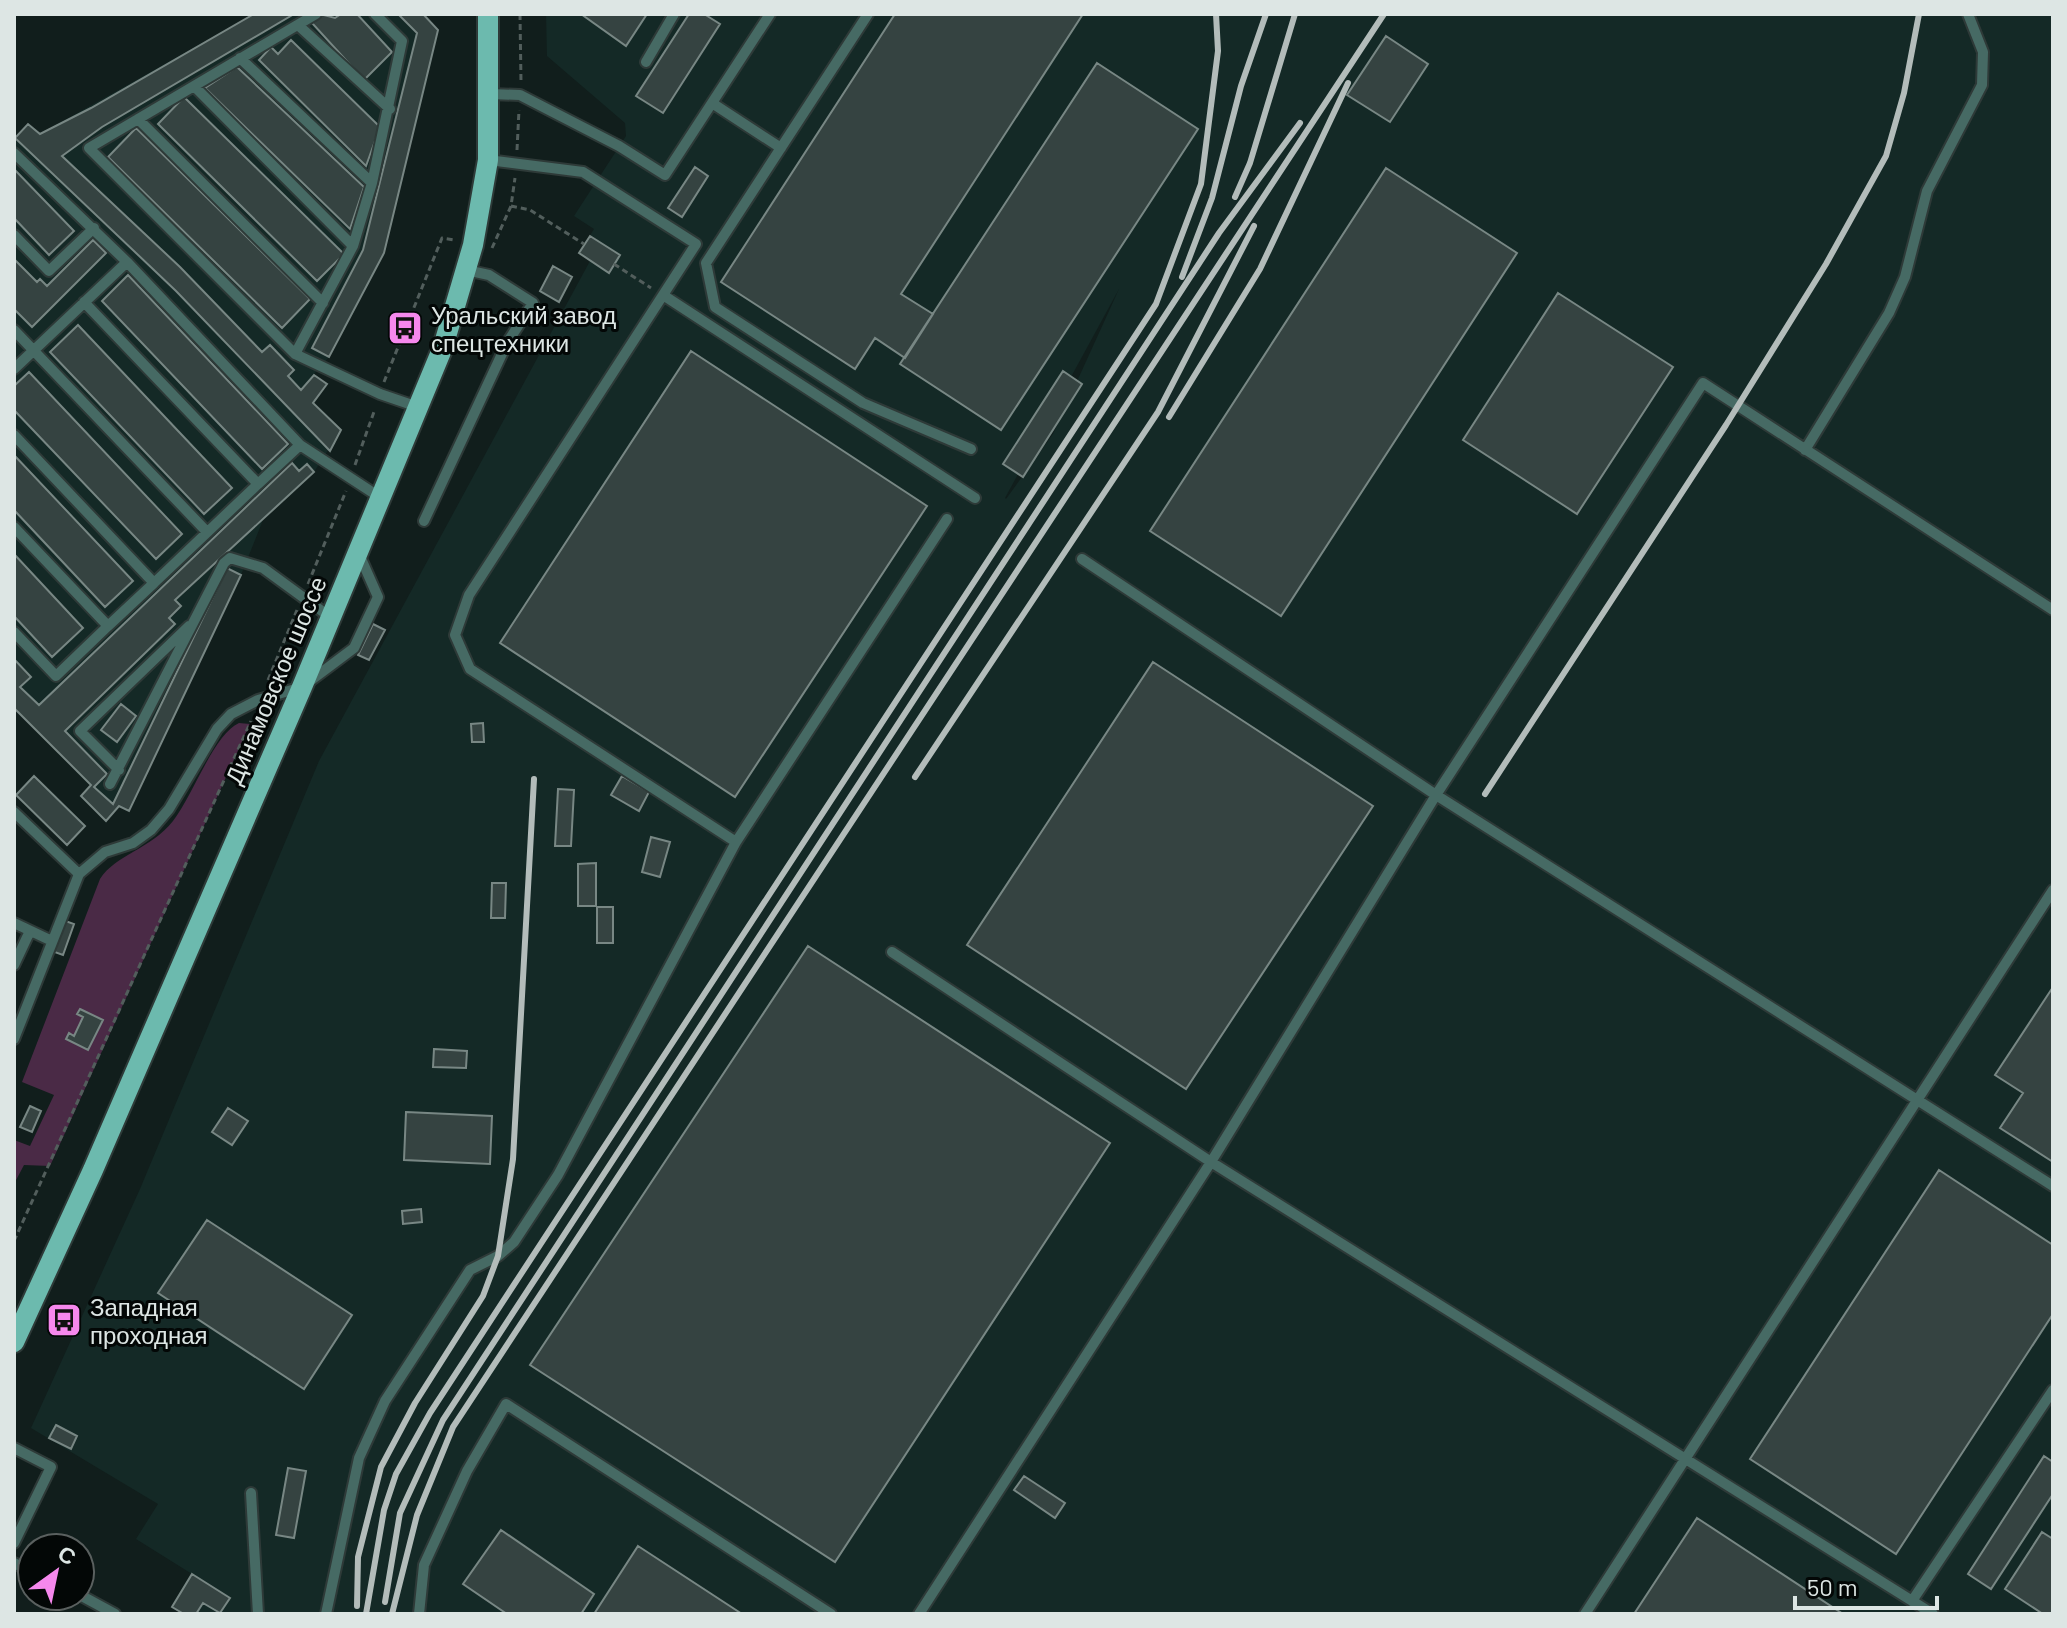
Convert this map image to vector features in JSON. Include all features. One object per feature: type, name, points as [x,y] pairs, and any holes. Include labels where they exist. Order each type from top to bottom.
[{"type":"main road","name":"Динамовское шоссе","points":[[14,1342],[93,1170],[302,687],[452,322],[473,245],[488,160],[488,14]]},
{"type":"lane","points":[[316,14],[89,148],[295,354],[380,394],[418,407]]},
{"type":"lane","points":[[295,354],[353,246],[390,109],[402,41],[375,14]]},
{"type":"lane","points":[[646,62],[674,14]]},
{"type":"lane","points":[[490,94],[520,95],[619,146],[665,175],[770,14]]},
{"type":"lane","points":[[868,14],[706,263],[715,307],[863,403],[971,449]]},
{"type":"lane","points":[[1805,450],[1889,313],[1905,277],[1927,191],[1982,85],[1983,52],[1968,14]]},
{"type":"lane","points":[[298,25],[390,109]]},
{"type":"lane","points":[[240,58],[372,183]]},
{"type":"lane","points":[[194,86],[353,246]]},
{"type":"lane","points":[[712,103],[781,148]]},
{"type":"lane","points":[[138,119],[323,303]]},
{"type":"lane","points":[[14,153],[94,228],[300,445],[381,498]]},
{"type":"lane","points":[[488,160],[583,172],[696,244],[469,595],[455,635],[470,669],[736,842]]},
{"type":"lane","points":[[14,235],[49,271],[94,228]]},
{"type":"lane","points":[[14,369],[127,262]]},
{"type":"lane","points":[[424,521],[507,343],[533,303],[489,275],[466,270]]},
{"type":"lane","points":[[663,295],[975,498]]},
{"type":"lane","points":[[84,302],[258,484]]},
{"type":"lane","points":[[14,330],[207,532]]},
{"type":"lane","points":[[919,1614],[1211,1162],[1436,795],[1703,383],[2053,610]]},
{"type":"lane","points":[[14,435],[154,583]]},
{"type":"lane","points":[[14,632],[56,676],[300,445]]},
{"type":"lane","points":[[326,1614],[359,1458],[385,1401],[470,1270],[498,1256],[514,1242],[558,1175],[736,842],[947,519]]},
{"type":"lane","points":[[14,527],[108,626]]},
{"type":"lane","points":[[14,1039],[79,874],[105,852],[133,843],[151,830],[169,809],[217,729],[231,714],[258,700],[302,687],[354,648],[378,597],[358,551]]},
{"type":"lane","points":[[110,784],[224,563],[230,558],[263,568],[330,617]]},
{"type":"lane","points":[[1082,559],[1436,795],[2053,1186]]},
{"type":"lane","points":[[119,770],[80,731],[195,621]]},
{"type":"lane","points":[[14,812],[79,874]]},
{"type":"lane","points":[[1585,1614],[2053,890]]},
{"type":"lane","points":[[14,923],[52,941]]},
{"type":"lane","points":[[14,965],[30,931]]},
{"type":"lane","points":[[892,952],[1211,1162],[1933,1614]]},
{"type":"lane","points":[[1912,1601],[2053,1390]]},
{"type":"lane","points":[[419,1614],[424,1565],[467,1471],[506,1404],[831,1614]]},
{"type":"lane","points":[[14,1448],[51,1467],[14,1543]]},
{"type":"lane","points":[[251,1493],[258,1614]]},
{"type":"lane","points":[[96,1604],[115,1614]]},
{"type":"path","points":[[14,1241],[302,598],[442,238],[494,249],[511,206],[516,163],[520,14]]},
{"type":"path","points":[[511,206],[530,210],[584,244]]},
{"type":"path","points":[[614,264],[663,295]]},
{"type":"shaded area","points":[[254,14],[423,14],[438,30],[384,253],[329,357],[314,374],[327,384],[313,403],[341,430],[314,472],[265,515],[241,575],[129,811],[119,806],[106,821],[81,796],[91,785],[14,708],[14,138],[28,124],[40,134]]},
{"type":"shaded area","points":[[546,14],[2053,14],[2053,1614],[184,1614],[172,1607],[192,1574],[136,1539],[158,1504],[31,1428],[140,1189],[319,761],[590,261],[579,253],[594,229],[574,216],[626,136],[625,123],[547,56]],"holes":[[[1119,289],[1053,434],[1006,499]]]},
{"type":"shaded area","points":[[239,723],[250,724],[50,1166],[24,1165],[14,1184],[14,1140],[30,1146],[54,1095],[22,1082],[100,879],[115,864],[164,831],[173,821],[212,753],[230,729]]},
{"type":"building","points":[[254,14],[294,14],[102,127],[62,156],[180,267],[262,352],[270,345],[294,370],[288,376],[301,390],[314,375],[327,384],[313,403],[341,430],[330,451],[176,291],[15,138],[28,124],[40,134],[91,108]]},
{"type":"building","points":[[320,14],[335,18],[341,14],[357,14],[392,52],[364,80],[312,23]]},
{"type":"building","points":[[398,14],[423,14],[438,30],[384,253],[329,357],[312,348],[363,250],[417,33]]},
{"type":"building","points":[[581,14],[647,14],[626,46]]},
{"type":"building","points":[[689,14],[704,14],[720,24],[663,113],[636,96]]},
{"type":"building","points":[[895,14],[1083,14],[901,294],[933,314],[905,358],[875,338],[855,369],[721,282]]},
{"type":"building","points":[[1386,36],[1428,64],[1390,122],[1347,95]]},
{"type":"building","points":[[291,40],[380,127],[366,166],[259,60],[271,47],[278,54]]},
{"type":"building","points":[[1097,63],[1198,129],[1001,430],[900,364]]},
{"type":"building","points":[[237,67],[364,187],[350,229],[205,88]]},
{"type":"building","points":[[184,97],[344,254],[317,281],[158,124]]},
{"type":"building","points":[[136,128],[310,299],[282,328],[108,157]]},
{"type":"building","points":[[695,167],[708,176],[682,217],[668,208]]},
{"type":"building","points":[[1386,168],[1517,253],[1281,616],[1150,531]]},
{"type":"building","points":[[14,169],[74,231],[49,255],[14,218]]},
{"type":"building","points":[[590,236],[620,255],[609,273],[579,253]]},
{"type":"building","points":[[93,240],[106,253],[32,327],[14,309],[14,259],[37,282],[40,279],[47,286]]},
{"type":"building","points":[[553,266],[572,277],[559,302],[540,291]]},
{"type":"building","points":[[128,275],[288,444],[262,469],[102,301]]},
{"type":"building","points":[[1558,293],[1673,367],[1577,514],[1463,440]]},
{"type":"building","points":[[78,325],[232,488],[204,514],[50,352]]},
{"type":"building","points":[[691,351],[927,506],[735,797],[500,643]]},
{"type":"building","points":[[1063,371],[1082,384],[1023,477],[1003,464]]},
{"type":"building","points":[[29,372],[182,534],[156,559],[14,410],[14,386]]},
{"type":"building","points":[[14,455],[133,581],[105,607],[14,510]]},
{"type":"building","points":[[292,463],[299,471],[307,464],[314,472],[175,600],[181,606],[169,618],[175,624],[65,731],[107,774],[94,787],[113,804],[227,568],[241,575],[129,811],[119,806],[106,821],[81,796],[91,785],[14,708],[14,659],[31,677],[20,687],[39,705]]},
{"type":"building","points":[[14,554],[83,628],[52,657],[14,616]]},
{"type":"building","points":[[373,624],[385,630],[369,660],[358,655]]},
{"type":"building","points":[[1153,662],[1373,806],[1186,1089],[967,945]]},
{"type":"building","points":[[121,704],[136,716],[117,742],[101,730]]},
{"type":"building","points":[[483,723],[484,742],[472,742],[471,724]]},
{"type":"building","points":[[34,776],[85,826],[67,845],[16,795]]},
{"type":"building","points":[[622,776],[649,792],[639,811],[611,795]]},
{"type":"building","points":[[558,789],[574,790],[571,846],[555,846]]},
{"type":"building","points":[[651,837],[670,842],[660,877],[642,872]]},
{"type":"building","points":[[596,863],[596,906],[578,906],[578,864]]},
{"type":"building","points":[[492,883],[506,883],[505,918],[491,918]]},
{"type":"building","points":[[597,907],[613,907],[613,943],[597,943]]},
{"type":"building","points":[[57,918],[74,924],[63,955],[46,949]]},
{"type":"building","points":[[808,946],[1110,1143],[835,1562],[530,1365]]},
{"type":"building","points":[[2053,987],[2053,1162],[2000,1128],[2023,1093],[1995,1075]]},
{"type":"building","points":[[80,1009],[103,1020],[88,1050],[66,1039],[69,1033],[74,1036],[83,1017],[77,1014]]},
{"type":"building","points":[[434,1049],[467,1051],[466,1068],[433,1067]]},
{"type":"building","points":[[30,1106],[41,1111],[32,1132],[20,1127]]},
{"type":"building","points":[[228,1108],[248,1121],[232,1145],[212,1132]]},
{"type":"building","points":[[406,1112],[492,1116],[490,1164],[404,1160]]},
{"type":"building","points":[[1939,1170],[2053,1245],[2053,1314],[1896,1554],[1750,1459]]},
{"type":"building","points":[[421,1209],[422,1222],[403,1224],[402,1211]]},
{"type":"building","points":[[207,1220],[352,1315],[304,1389],[158,1293]]},
{"type":"building","points":[[56,1425],[77,1436],[71,1449],[49,1438]]},
{"type":"building","points":[[2044,1456],[2053,1462],[2053,1494],[1991,1589],[1968,1574]]},
{"type":"building","points":[[288,1468],[306,1471],[294,1538],[276,1535]]},
{"type":"building","points":[[1024,1476],[1065,1503],[1055,1518],[1014,1490]]},
{"type":"building","points":[[1697,1518],[1843,1614],[1634,1614]]},
{"type":"building","points":[[501,1530],[594,1594],[581,1614],[507,1614],[463,1584]]},
{"type":"building","points":[[2042,1532],[2053,1539],[2053,1614],[2043,1614],[2005,1589]]},
{"type":"building","points":[[638,1546],[742,1614],[594,1614]]},
{"type":"building","points":[[192,1574],[230,1598],[220,1613],[203,1603],[196,1614],[184,1614],[172,1607]]},
{"type":"railway","points":[[366,1614],[384,1510],[396,1474],[430,1413],[1156,304],[1201,184],[1218,51],[1216,14]]},
{"type":"railway","points":[[1182,277],[1212,198],[1241,86],[1266,14]]},
{"type":"railway","points":[[1235,197],[1250,163],[1295,14]]},
{"type":"railway","points":[[392,1614],[417,1515],[453,1427],[1384,14]]},
{"type":"railway","points":[[1485,794],[1726,425],[1826,264],[1886,156],[1904,93],[1919,14]]},
{"type":"railway","points":[[1169,417],[1260,269],[1348,83]]},
{"type":"railway","points":[[385,1602],[400,1513],[443,1420],[1219,233],[1300,123]]},
{"type":"railway","points":[[915,777],[1158,412],[1254,226]]},
{"type":"railway","points":[[357,1606],[358,1557],[381,1467],[415,1403],[483,1296],[498,1256],[513,1159],[534,779]]},
{"type":"place","name":"Уральский завод спецтехники","points":[[405,328]]},
{"type":"place","name":"Западная проходная","points":[[64,1320]]}]
